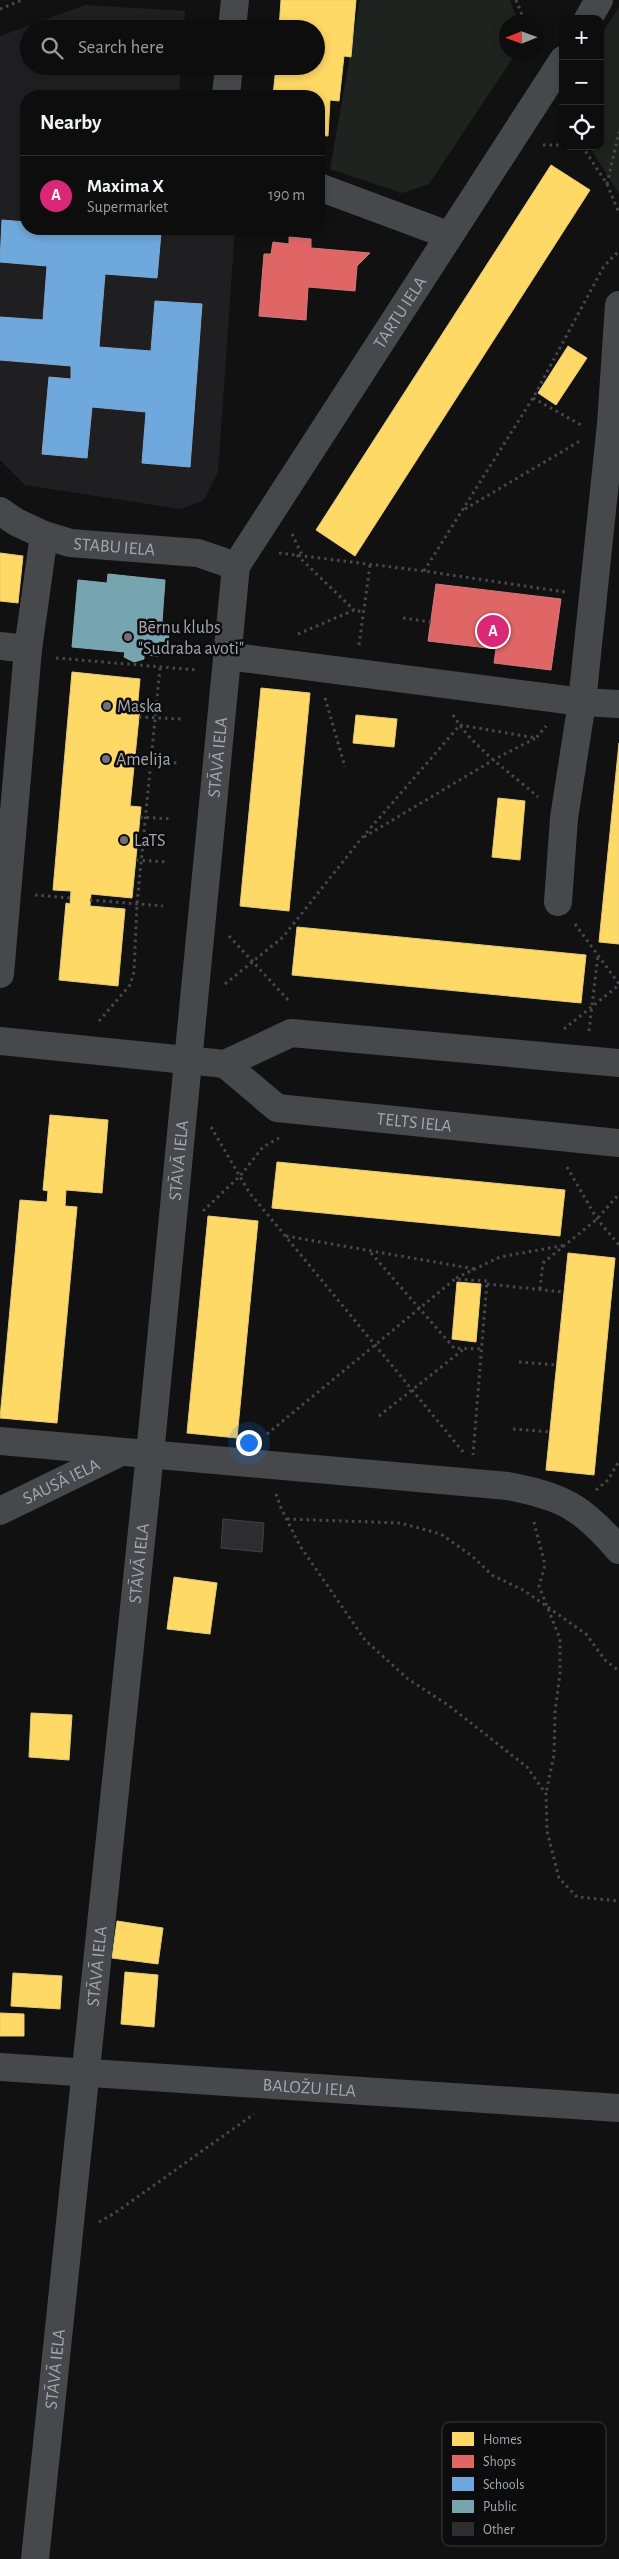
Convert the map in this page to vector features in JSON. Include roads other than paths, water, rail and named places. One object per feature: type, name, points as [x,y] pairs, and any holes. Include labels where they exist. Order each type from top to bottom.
[{"type":"street","points":[[233,20],[235,0]]},
{"type":"street","points":[[591,15],[600,0]]},
{"type":"street","name":"TARTU IELA","points":[[241,558],[448,235],[559,66]]},
{"type":"street","points":[[226,90],[227,75]]},
{"type":"street","points":[[325,189],[448,235]]},
{"type":"street","points":[[558,902],[575,701],[592,597],[603,428],[619,305]]},
{"type":"street","name":"STABU IELA","points":[[0,511],[16,522],[44,535],[70,543],[241,558]]},
{"type":"street","points":[[0,974],[28,652],[44,535]]},
{"type":"street","name":"STĀVĀ IELA","points":[[35,2559],[150,1454],[227,656],[241,558]]},
{"type":"street","points":[[0,646],[28,652]]},
{"type":"street","points":[[227,656],[436,684],[575,701],[619,704]]},
{"type":"street","points":[[0,1041],[225,1064],[291,1033],[619,1063]]},
{"type":"street","name":"TELTS IELA","points":[[225,1064],[277,1108],[619,1144]]},
{"type":"street","points":[[0,1440],[508,1486],[556,1497],[575,1507],[599,1527],[619,1550]]},
{"type":"street","name":"SAUSĀ IELA","points":[[0,1511],[120,1452]]},
{"type":"street","name":"BALOŽU IELA","points":[[0,2067],[619,2108]]},
{"type":"place","name":"Maxima X","points":[[493,631]]},
{"type":"place","name":"Bērnu klubs \"Sudraba avoti\"","points":[[128,637]]},
{"type":"place","name":"Maska","points":[[107,706]]},
{"type":"place","name":"Amelija","points":[[106,759]]},
{"type":"place","name":"LaTS","points":[[124,840]]}]
